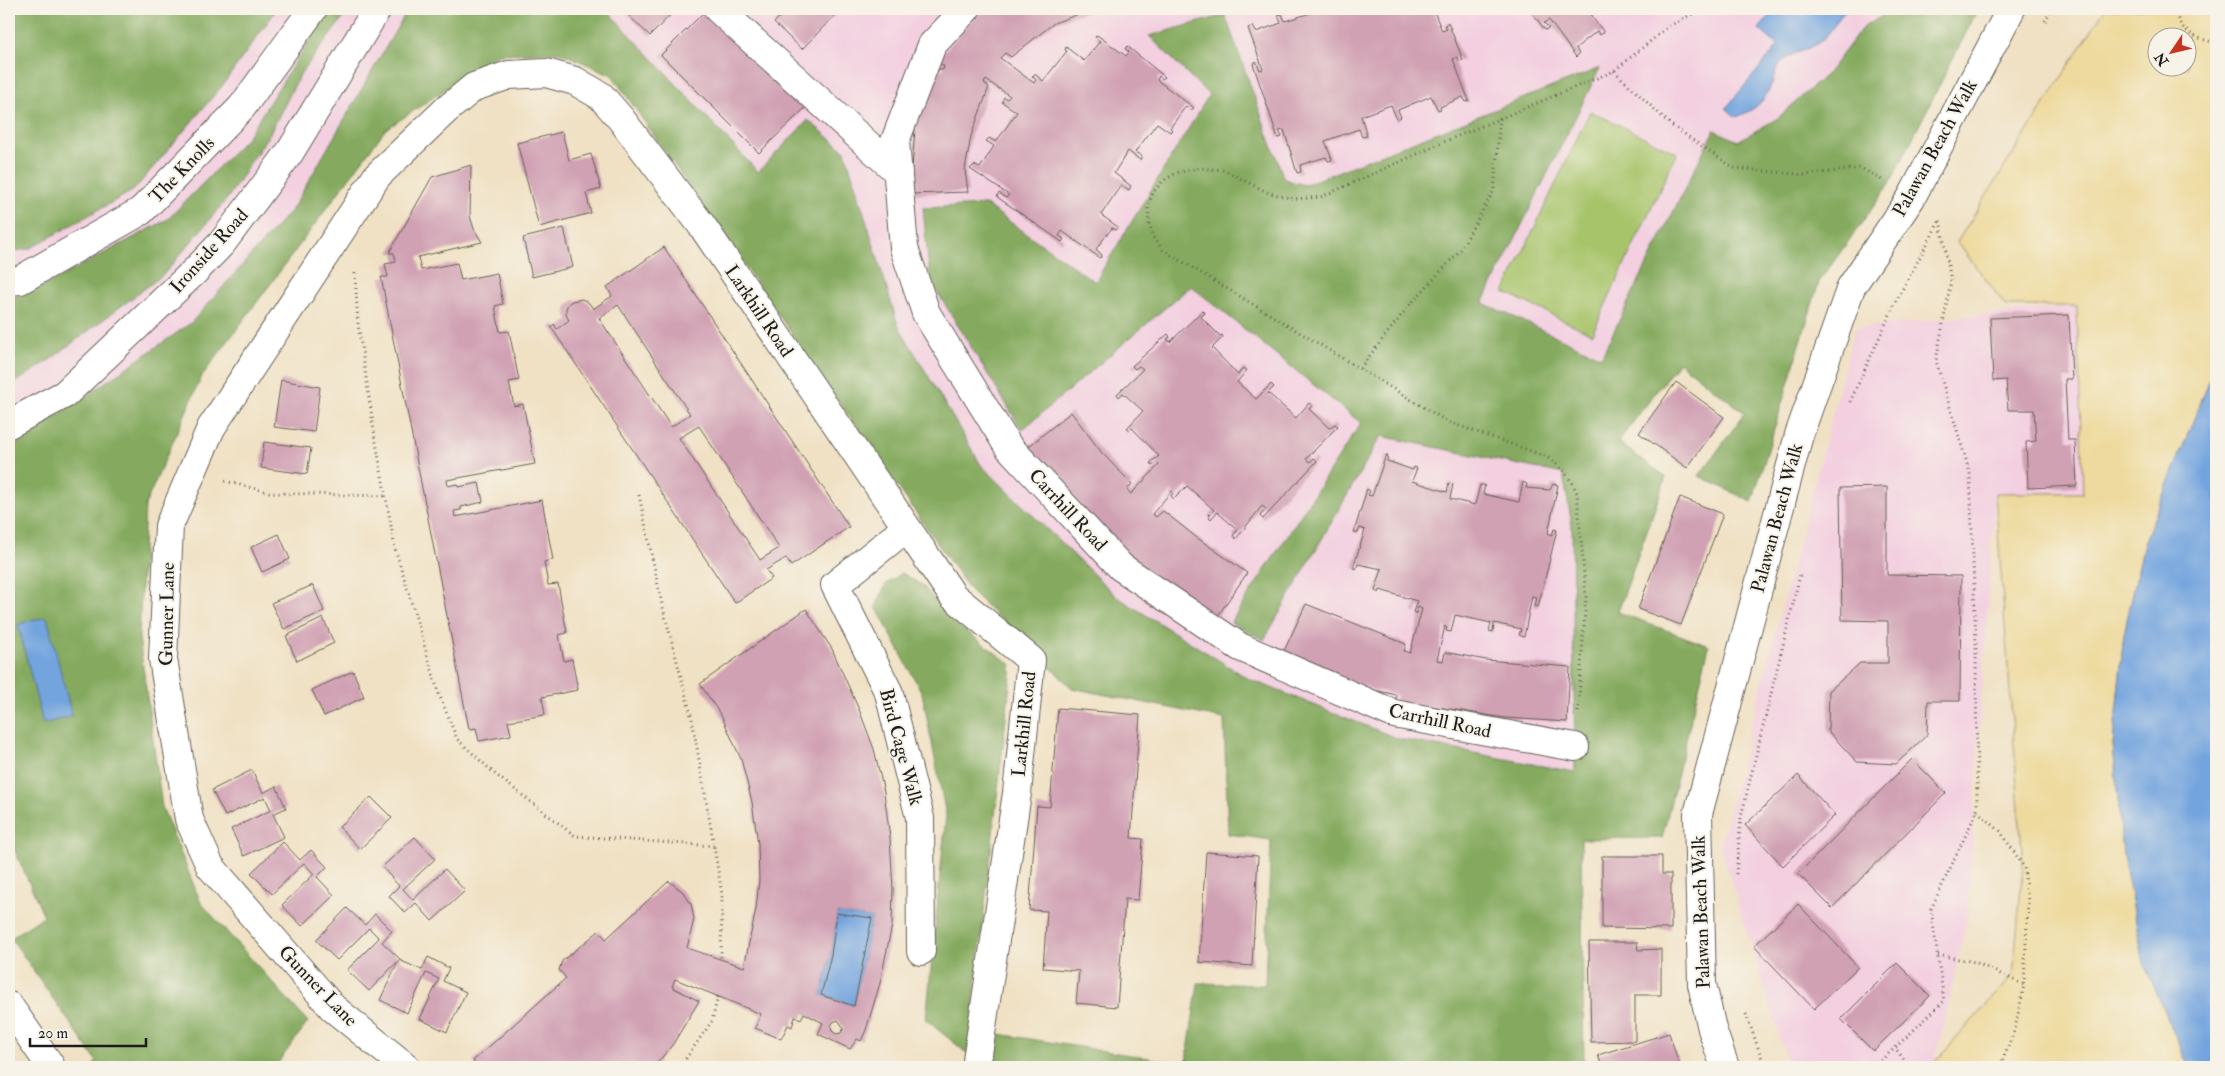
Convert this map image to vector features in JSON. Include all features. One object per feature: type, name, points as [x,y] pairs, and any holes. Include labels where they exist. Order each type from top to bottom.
[{"type":"street","name":"The Knolls","points":[[9,281],[20,280],[141,211],[242,107],[313,9]]},
{"type":"street","name":"Ironside Road","points":[[9,424],[65,394],[222,243],[290,152],[377,9]]},
{"type":"street","points":[[718,9],[898,172]]},
{"type":"street","name":"Carrhill Road","points":[[966,9],[932,45],[895,141],[904,248],[926,313],[1008,446],[1121,567],[1240,647],[1394,714],[1575,748]]},
{"type":"street","name":"Palawan Beach Walk","points":[[1725,1067],[1705,1004],[1702,984],[1698,814],[1797,444],[1851,287],[1911,198],[2011,9]]},
{"type":"street","name":"Larkhill Road","points":[[352,215],[377,176],[446,110],[474,88],[509,74],[546,73],[575,81],[601,96],[622,120],[703,227],[953,596],[1031,660],[1017,793],[976,1067]]},
{"type":"street","name":"Gunner Lane","points":[[352,215],[211,428],[170,526],[163,659],[189,819],[210,866],[334,1008],[406,1067]]},
{"type":"street","name":"Bird Cage Walk","points":[[906,528],[835,585],[889,692],[920,818],[921,951]]},
{"type":"street","points":[[9,1006],[50,1065],[47,1067]]},
{"type":"path","points":[[1575,748],[1586,597],[1576,493],[1570,477],[1559,464],[1545,456],[1448,422],[1163,250],[1153,237],[1148,222],[1148,207],[1153,192],[1163,181],[1176,172],[1199,168],[1224,170],[1269,193],[1295,200],[1321,197],[1500,118],[1614,71],[1669,26],[1702,9]]},
{"type":"path","points":[[2042,26],[2051,9]]},
{"type":"path","points":[[2176,9],[2177,20],[2194,38],[2216,43]]},
{"type":"path","points":[[1614,71],[1671,125],[1734,168],[1804,175],[1861,168]]},
{"type":"path","points":[[1360,368],[1407,308],[1460,249],[1494,190],[1500,118]]},
{"type":"path","points":[[1846,410],[1896,301],[1945,212]]},
{"type":"path","points":[[352,215],[358,324],[374,437],[395,548],[439,694],[457,739],[495,774],[575,836],[714,846]]},
{"type":"path","points":[[1873,1067],[1944,1001],[1931,909],[1977,811],[1976,646],[1970,472],[1936,361],[1951,282],[1940,220]]},
{"type":"path","points":[[192,473],[272,493],[386,496]]},
{"type":"path","points":[[639,495],[662,604],[692,720],[722,895],[721,959]]},
{"type":"path","points":[[1736,876],[1741,817],[1801,570]]},
{"type":"path","points":[[1977,811],[2000,831],[2024,867],[2028,902],[2024,984],[2015,1029],[2000,1067]]},
{"type":"path","points":[[1938,956],[1975,962],[2024,984]]},
{"type":"path","points":[[680,1067],[712,1021],[718,996]]},
{"type":"path","points":[[1744,1006],[1765,1067]]},
{"type":"path","points":[[1895,1048],[1910,1067]]},
{"type":"shaded area","points":[[277,9],[408,9],[293,208],[191,323],[9,449],[9,252],[29,249],[134,190],[222,86]]},
{"type":"shaded area","points":[[606,9],[1894,9],[1863,27],[1829,72],[1778,118],[1738,141],[1714,130],[1601,357],[1482,303],[1599,68],[1304,185],[1284,179],[1226,15],[1150,37],[1209,95],[1095,282],[986,205],[930,280],[1022,430],[1191,286],[1361,424],[1231,622],[1264,640],[1381,436],[1563,474],[1572,525],[1576,772],[1399,739],[1249,679],[1117,597],[981,465],[898,325],[845,151],[808,121],[758,172]]},
{"type":"shaded area","points":[[2077,306],[2083,494],[1995,493],[1967,919],[1935,1062],[1938,1067],[1789,1067],[1720,845],[1855,328]]},
{"type":"green space","points":[[9,9],[277,9],[222,86],[134,190],[29,249],[9,252]]},
{"type":"green space","points":[[329,9],[350,9],[301,73],[270,133],[227,199],[164,274],[51,359],[9,387],[9,299],[43,286],[168,219],[246,139]]},
{"type":"green space","points":[[408,9],[606,9],[758,172],[808,120],[845,151],[898,325],[981,465],[1117,597],[1249,679],[1399,739],[1575,772],[1572,525],[1563,474],[1381,436],[1264,640],[1231,622],[1361,423],[1191,286],[1022,430],[930,280],[923,208],[986,205],[1095,282],[1209,95],[1149,36],[1225,15],[1284,179],[1304,185],[1600,68],[1483,303],[1601,357],[1714,130],[1738,141],[1778,118],[1829,72],[1863,27],[1894,9],[1978,9],[1889,185],[1819,282],[1752,502],[1699,476],[1745,413],[1679,362],[1618,442],[1666,477],[1618,612],[1709,646],[1662,838],[1581,839],[1584,1067],[995,1067],[999,1034],[1186,1064],[1198,983],[1265,985],[1271,840],[1228,834],[1224,719],[1072,688],[969,589],[612,75],[559,52],[498,54],[385,130],[202,376],[145,505],[139,637],[162,807],[201,903],[308,1022],[275,1067],[91,1067],[97,1062],[11,938],[44,916],[9,838],[9,449],[191,323],[293,208]]},
{"type":"green space","points":[[1590,111],[1677,153],[1592,334],[1504,292]]},
{"type":"green space","points":[[902,573],[923,586],[951,620],[1012,665],[968,1054],[926,1020],[946,815],[922,693],[876,607],[886,584]]},
{"type":"sand","points":[[2105,9],[2216,9],[2216,364],[2144,543],[2124,634],[2113,744],[2123,854],[2144,963],[2184,1057],[2191,1067],[1938,1067],[1935,1062],[2013,975],[2023,864],[1995,493],[2083,493],[2077,306],[2006,306],[1957,242]]},
{"type":"water","points":[[1775,9],[1848,9],[1823,40],[1781,63],[1761,102],[1752,110],[1736,117],[1726,108],[1778,46],[1759,29]]},
{"type":"water","points":[[2216,364],[2216,1067],[2191,1067],[2184,1057],[2144,963],[2123,854],[2113,744],[2124,634],[2144,543]]},
{"type":"water","points":[[47,617],[72,716],[43,724],[18,624]]},
{"type":"water","points":[[837,913],[872,918],[854,1006],[821,995],[831,955]]},
{"type":"building","points":[[622,9],[676,9],[650,36]]},
{"type":"building","points":[[707,9],[807,106],[759,153],[661,55]]},
{"type":"building","points":[[787,9],[841,9],[802,49],[774,23]]},
{"type":"building","points":[[982,9],[1093,9],[1054,23],[1011,57],[1005,53],[1000,58],[1034,83],[1036,80],[1032,76],[1035,74],[1043,81],[1067,51],[1065,50],[1066,47],[1084,61],[1100,41],[1095,37],[1097,35],[1126,56],[1129,52],[1125,49],[1127,46],[1165,77],[1162,79],[1159,76],[1157,80],[1194,108],[1191,110],[1186,106],[1170,128],[1172,130],[1170,132],[1157,123],[1135,152],[1142,156],[1140,160],[1128,151],[1114,173],[1131,186],[1129,190],[1121,185],[1101,215],[1118,227],[1116,230],[1112,228],[1096,249],[1102,255],[1100,258],[1062,231],[1059,236],[1064,239],[1062,242],[997,197],[999,193],[1006,198],[1009,195],[970,169],[974,165],[980,168],[994,146],[986,141],[989,138],[996,142],[1017,112],[1002,102],[1004,97],[1007,99],[1010,96],[986,80],[984,83],[989,87],[971,136],[965,170],[968,192],[910,194],[915,129],[926,92],[939,69],[943,70],[944,66],[936,61]]},
{"type":"building","points":[[1316,9],[1433,9],[1442,31],[1447,29],[1445,25],[1448,22],[1463,60],[1459,61],[1458,57],[1453,59],[1469,101],[1466,102],[1463,97],[1440,107],[1441,109],[1438,110],[1431,96],[1398,110],[1401,117],[1397,120],[1391,105],[1361,116],[1367,136],[1362,137],[1359,129],[1325,141],[1332,160],[1328,161],[1326,157],[1300,165],[1301,172],[1297,173],[1284,130],[1279,131],[1282,137],[1278,138],[1253,64],[1256,61],[1260,70],[1263,69],[1248,28],[1253,26],[1256,32],[1281,23],[1278,15],[1282,14],[1285,21],[1317,11]]},
{"type":"building","points":[[1529,9],[1600,9],[1591,16],[1604,32],[1600,35],[1597,31],[1576,48],[1579,54],[1576,57],[1549,20],[1544,23],[1549,28],[1545,30]]},
{"type":"building","points":[[562,132],[569,160],[591,154],[601,189],[586,193],[591,213],[539,227],[517,143]]},
{"type":"building","points":[[471,165],[470,216],[474,229],[482,242],[418,257],[421,270],[457,263],[461,280],[497,273],[503,304],[495,306],[500,332],[509,331],[519,380],[509,382],[514,406],[523,404],[535,464],[447,480],[448,486],[457,484],[458,487],[479,483],[483,502],[461,507],[461,510],[454,511],[455,517],[542,500],[553,560],[544,562],[548,585],[558,584],[567,633],[559,635],[564,661],[572,659],[578,690],[542,697],[545,715],[508,721],[511,735],[479,741],[476,728],[469,729],[381,277],[388,277],[385,264],[396,262],[394,253],[389,253],[432,177]]},
{"type":"building","points":[[564,228],[573,267],[532,277],[523,238]]},
{"type":"building","points":[[664,247],[849,527],[791,566],[786,558],[766,570],[772,578],[735,603],[551,327],[554,324],[557,329],[569,320],[566,315],[566,309],[572,301],[582,299],[589,303],[593,309],[612,296],[607,287]],"holes":[[[618,305],[690,414],[671,427],[599,318]],[[699,426],[779,548],[760,560],[679,438]]]},
{"type":"building","points":[[1203,310],[1205,313],[1201,317],[1223,337],[1212,348],[1238,375],[1243,368],[1247,370],[1237,382],[1256,399],[1271,384],[1274,387],[1268,393],[1296,418],[1309,403],[1312,406],[1309,409],[1329,428],[1335,424],[1338,426],[1306,459],[1310,462],[1314,458],[1317,461],[1263,519],[1260,516],[1266,509],[1262,506],[1236,539],[1233,535],[1238,530],[1217,512],[1211,519],[1208,516],[1214,510],[1187,486],[1174,499],[1171,496],[1172,491],[1152,514],[1156,517],[1163,511],[1247,573],[1217,617],[1149,573],[1122,548],[1116,555],[1028,447],[1071,412],[1102,453],[1132,484],[1127,490],[1131,494],[1159,465],[1157,462],[1152,466],[1150,463],[1159,456],[1132,428],[1130,430],[1127,428],[1143,411],[1123,393],[1119,397],[1117,394],[1143,369],[1139,366],[1135,369],[1132,366],[1168,334],[1170,337],[1167,339],[1170,342]]},
{"type":"building","points":[[2069,315],[2072,379],[2065,379],[2068,440],[2075,440],[2077,486],[2028,488],[2026,442],[2036,441],[2034,410],[2008,410],[2006,380],[1993,381],[1990,318]]},
{"type":"building","points":[[281,380],[320,387],[314,432],[274,427]]},
{"type":"building","points":[[1676,382],[1724,417],[1687,468],[1639,433]]},
{"type":"building","points":[[264,442],[311,448],[307,474],[261,468]]},
{"type":"building","points":[[1386,455],[1388,455],[1387,461],[1413,470],[1414,467],[1417,468],[1412,481],[1447,492],[1449,483],[1453,484],[1450,499],[1475,505],[1480,485],[1485,485],[1483,494],[1519,502],[1523,482],[1527,484],[1526,488],[1550,490],[1553,484],[1558,485],[1548,533],[1552,535],[1554,529],[1557,530],[1538,607],[1534,606],[1536,597],[1532,596],[1524,637],[1519,635],[1521,629],[1494,623],[1493,632],[1489,631],[1491,623],[1455,615],[1451,632],[1446,631],[1447,628],[1445,626],[1437,660],[1443,661],[1445,652],[1486,660],[1570,667],[1567,722],[1505,718],[1431,706],[1429,715],[1394,704],[1397,695],[1374,690],[1283,653],[1306,604],[1406,644],[1404,651],[1410,653],[1422,609],[1418,607],[1416,614],[1413,612],[1417,601],[1380,590],[1379,593],[1375,591],[1382,569],[1358,564],[1356,569],[1353,568],[1365,530],[1360,528],[1358,533],[1354,532],[1367,489],[1370,491],[1368,495],[1372,496]]},
{"type":"building","points":[[1887,487],[1887,575],[1961,576],[1960,701],[1928,701],[1927,735],[1896,764],[1857,762],[1828,731],[1829,691],[1860,663],[1888,663],[1888,621],[1842,620],[1840,488]]},
{"type":"building","points":[[1680,497],[1723,514],[1681,625],[1638,609]]},
{"type":"building","points":[[279,534],[290,559],[262,572],[251,547]]},
{"type":"building","points":[[313,585],[324,611],[284,629],[271,603]]},
{"type":"building","points":[[806,609],[832,649],[874,749],[884,792],[890,838],[893,889],[892,925],[880,983],[861,1041],[857,1039],[850,1049],[818,1034],[823,1023],[804,1013],[801,1019],[795,1017],[792,1027],[788,1025],[781,1039],[755,1028],[761,1014],[675,979],[672,987],[699,1001],[673,1044],[654,1067],[477,1067],[473,1061],[566,978],[559,970],[562,961],[599,931],[606,939],[669,881],[683,892],[691,904],[694,919],[687,948],[744,967],[756,909],[759,881],[758,844],[752,802],[741,759],[722,717],[700,684]],"holes":[[[837,913],[872,918],[854,1006],[821,995],[831,955]],[[838,1020],[844,1028],[841,1033],[836,1034],[832,1031],[831,1026],[833,1022]]]},
{"type":"building","points":[[323,618],[334,643],[297,661],[286,636]]},
{"type":"building","points":[[353,671],[364,697],[324,716],[312,690]]},
{"type":"building","points":[[1058,708],[1140,715],[1131,838],[1143,839],[1138,900],[1125,899],[1117,1007],[1076,1003],[1079,971],[1043,968],[1047,911],[1029,910],[1037,806],[1050,807]]},
{"type":"building","points":[[1912,759],[1946,793],[1832,908],[1798,874]]},
{"type":"building","points":[[252,770],[263,793],[276,786],[286,808],[273,814],[284,837],[244,856],[231,829],[271,810],[265,797],[225,816],[212,790]]},
{"type":"building","points":[[1798,775],[1835,815],[1783,866],[1745,825]]},
{"type":"building","points":[[371,797],[392,818],[360,849],[339,827]]},
{"type":"building","points":[[415,837],[435,859],[403,889],[413,900],[445,869],[465,891],[432,921],[416,903],[405,913],[389,896],[399,886],[382,867]]},
{"type":"building","points":[[283,842],[300,860],[311,850],[327,867],[317,877],[334,895],[302,926],[282,905],[314,874],[304,863],[272,894],[251,873]]},
{"type":"building","points":[[1206,852],[1258,856],[1252,966],[1199,962]]},
{"type":"building","points":[[1602,856],[1662,856],[1662,874],[1671,874],[1671,929],[1602,928]]},
{"type":"building","points":[[1798,904],[1858,967],[1814,1009],[1754,946]]},
{"type":"building","points":[[347,908],[365,925],[375,914],[392,931],[382,942],[400,959],[369,991],[347,970],[379,938],[369,928],[337,960],[316,940]]},
{"type":"building","points":[[1589,942],[1637,942],[1638,950],[1661,949],[1661,995],[1635,995],[1635,1041],[1591,1042]]},
{"type":"building","points":[[428,957],[449,968],[443,981],[466,992],[447,1032],[420,1019],[439,979],[426,973],[407,1013],[380,1000],[399,960],[422,970]]},
{"type":"building","points":[[1897,963],[1930,996],[1873,1051],[1841,1019]]},
{"type":"building","points":[[1669,1033],[1680,1067],[1602,1067],[1598,1055]]}]
